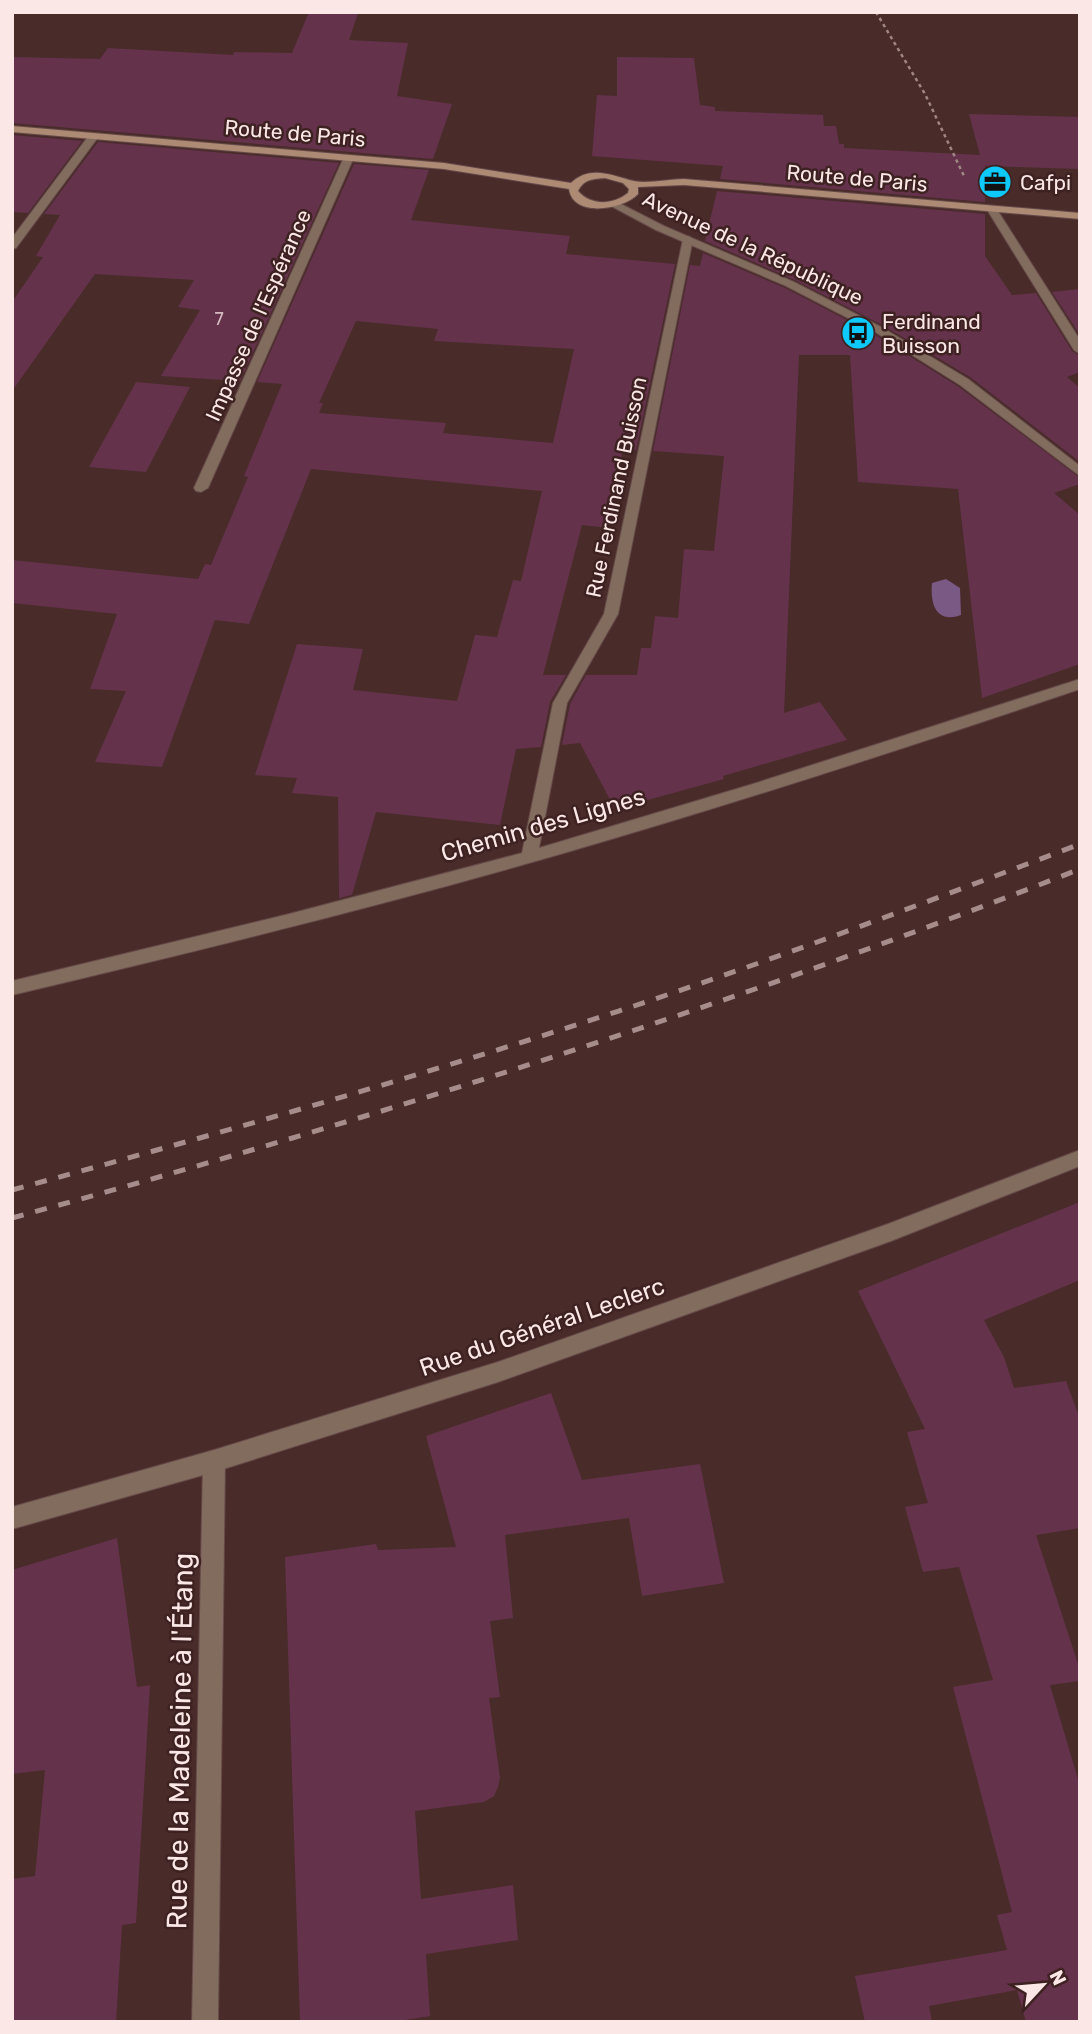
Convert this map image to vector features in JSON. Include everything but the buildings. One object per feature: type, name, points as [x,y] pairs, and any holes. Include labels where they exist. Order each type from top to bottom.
[{"type":"main road","name":"Route de Paris","points":[[12,129],[444,166],[573,186],[582,179],[597,175],[613,176],[631,184],[684,182],[1080,216]]},
{"type":"main road","points":[[573,186],[573,191],[580,200],[596,204],[615,204],[633,194],[631,184]]},
{"type":"street","points":[[12,246],[93,136]]},
{"type":"street","name":"Impasse de l'Espérance","points":[[201,488],[349,158]]},
{"type":"street","name":"Avenue de la République","points":[[615,204],[790,284],[879,330],[964,382],[1080,472]]},
{"type":"street","points":[[991,208],[1080,350]]},
{"type":"street","name":"Rue Ferdinand Buisson","points":[[529,856],[560,704],[611,614],[688,239]]},
{"type":"street","name":"Chemin des Lignes","points":[[12,988],[202,943],[529,856],[864,756],[1080,684]]},
{"type":"street","name":"Rue du Général Leclerc","points":[[12,1518],[214,1461],[498,1372],[891,1232],[1080,1157]]},
{"type":"street","name":"Rue de la Madeleine à l'Étang","points":[[205,2022],[214,1461]]},
{"type":"path","points":[[876,12],[925,94],[970,187],[991,208]]},
{"type":"shaded area","points":[[946,579],[960,588],[961,615],[946,617],[936,610],[932,598],[932,583]]},
{"type":"railway","points":[[12,1190],[324,1102],[557,1031],[802,948],[1080,844]]},
{"type":"railway","points":[[12,1218],[282,1141],[550,1058],[816,967],[1080,869]]},
{"type":"place","name":"Cafpi","points":[[995,182]]},
{"type":"place","name":"Ferdinand Buisson","points":[[858,333]]}]
